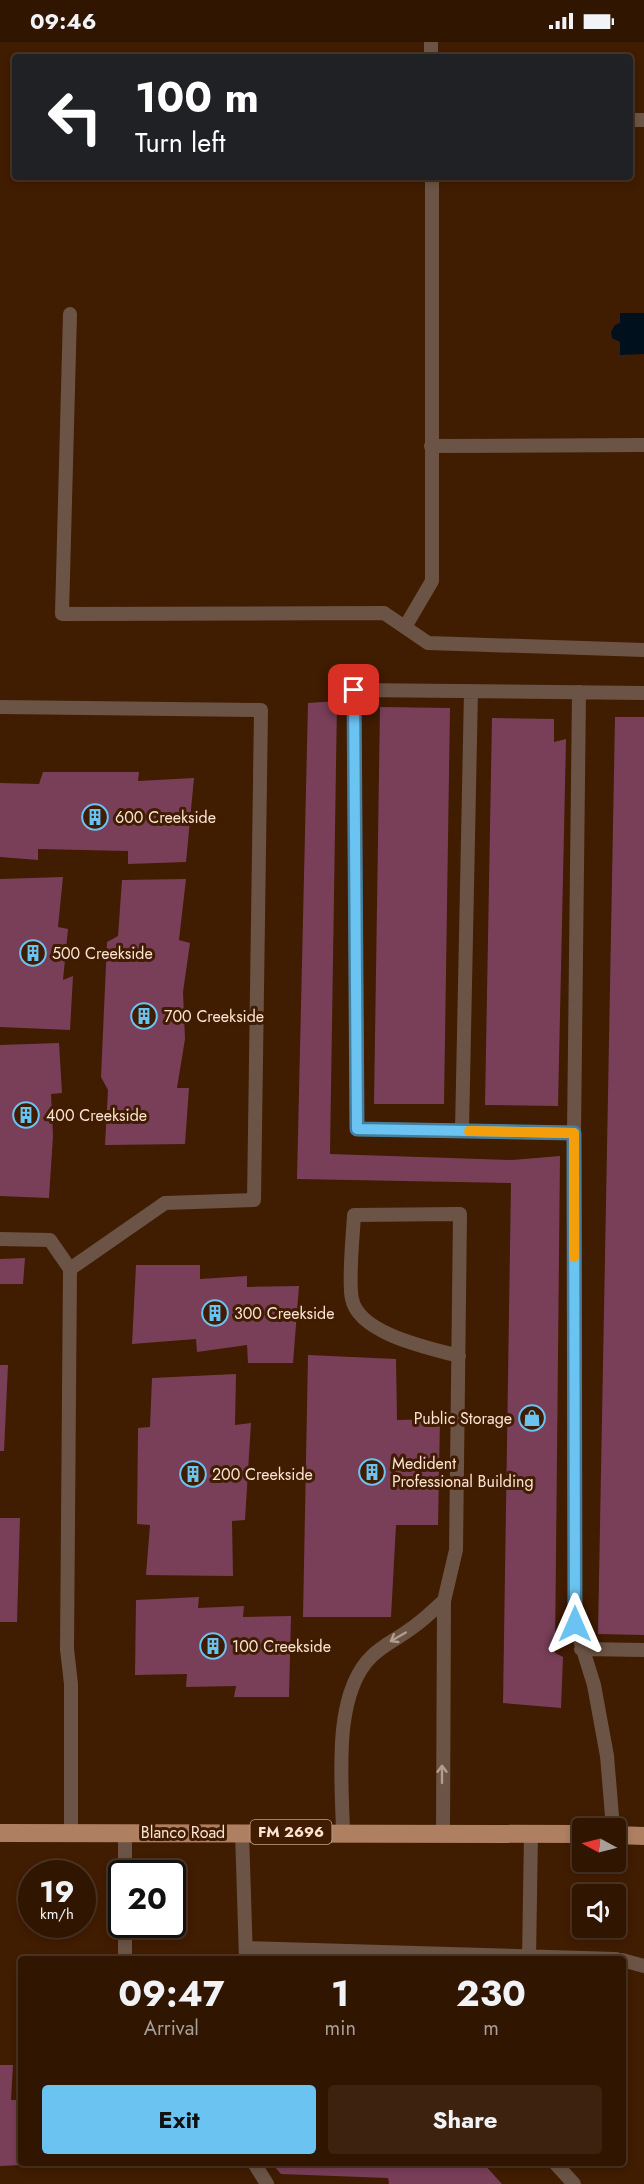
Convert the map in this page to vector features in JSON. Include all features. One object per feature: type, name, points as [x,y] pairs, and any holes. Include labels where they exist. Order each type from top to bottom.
[{"type":"main road","name":"Blanco Road","points":[[0,1833],[572,1834]]},
{"type":"main road","points":[[626,1835],[644,1836]]},
{"type":"lane","points":[[405,627],[432,581],[432,180]]},
{"type":"lane","points":[[70,314],[63,614],[384,613],[428,643],[644,650]]},
{"type":"lane","points":[[431,446],[644,445]]},
{"type":"lane","points":[[574,1133],[357,1129],[354,690],[644,693]]},
{"type":"lane","points":[[462,1131],[471,691]]},
{"type":"lane","points":[[579,692],[574,1133],[575,1624],[594,1685],[607,1756],[612,1818]]},
{"type":"lane","points":[[0,707],[261,710],[254,1200],[165,1203],[70,1269]]},
{"type":"lane","points":[[443,1833],[444,1601],[456,1550],[459,1356],[460,1214],[354,1215],[352,1300],[370,1326],[410,1343],[459,1356]]},
{"type":"lane","points":[[0,1239],[50,1240],[70,1269],[67,1649],[70,1684],[71,1833]]},
{"type":"lane","points":[[343,1832],[342,1743],[346,1711],[356,1680],[370,1657],[410,1630],[444,1601]]},
{"type":"lane","points":[[581,1649],[644,1650]]},
{"type":"lane","points":[[242,1832],[246,1954],[435,1956]]},
{"type":"lane","points":[[125,1833],[125,1860]]},
{"type":"lane","points":[[530,1956],[531,1833]]},
{"type":"lane","points":[[125,1938],[125,1956]]},
{"type":"lane","points":[[626,1961],[644,1966]]},
{"type":"lane","points":[[256,2166],[267,2184]]},
{"type":"lane","points":[[558,2166],[574,2184]]},
{"type":"water","points":[[620,313],[644,313],[644,354],[620,355],[620,342],[612,338],[611,332],[615,325],[620,323]]},
{"type":"building","points":[[337,701],[330,1154],[512,1160],[560,1156],[555,1653],[563,1657],[561,1708],[503,1703],[511,1183],[297,1179],[308,703]]},
{"type":"building","points":[[380,707],[450,708],[444,1104],[374,1104]]},
{"type":"building","points":[[615,717],[644,717],[644,1635],[598,1634]]},
{"type":"building","points":[[492,718],[554,719],[554,742],[566,739],[558,1106],[485,1105]]},
{"type":"building","name":"600 Creekside","points":[[43,772],[139,772],[138,781],[194,778],[186,862],[128,864],[128,851],[38,849],[38,860],[0,857],[0,783],[39,784]]},
{"type":"building","name":"500 Creekside","points":[[63,877],[58,927],[68,929],[63,980],[73,976],[70,1030],[0,1027],[0,879]]},
{"type":"building","name":"700 Creekside","points":[[186,879],[179,940],[190,943],[183,992],[185,1039],[177,1088],[189,1088],[185,1144],[105,1145],[108,1090],[101,1077],[107,942],[118,936],[122,880]]},
{"type":"building","name":"400 Creekside","points":[[59,1043],[62,1093],[51,1094],[53,1136],[49,1198],[0,1196],[0,1045]]},
{"type":"building","points":[[25,1258],[23,1284],[0,1284],[0,1259]]},
{"type":"building","name":"300 Creekside","points":[[136,1265],[200,1265],[200,1279],[247,1276],[247,1287],[299,1286],[293,1363],[248,1363],[247,1345],[197,1352],[196,1339],[132,1344]]},
{"type":"building","name":"Medident Professional Building","points":[[308,1355],[396,1359],[397,1420],[440,1419],[438,1525],[396,1525],[391,1617],[303,1617]]},
{"type":"building","points":[[0,1365],[8,1365],[4,1451],[0,1451]]},
{"type":"building","name":"200 Creekside","points":[[236,1374],[235,1425],[251,1423],[245,1520],[232,1521],[233,1576],[146,1575],[150,1525],[137,1524],[138,1428],[150,1427],[152,1378]]},
{"type":"building","points":[[0,1518],[20,1518],[17,1622],[0,1622]]},
{"type":"building","name":"100 Creekside","points":[[199,1597],[198,1608],[244,1606],[243,1617],[291,1616],[289,1697],[234,1697],[236,1686],[186,1687],[187,1674],[135,1675],[136,1600]]},
{"type":"building","points":[[0,2065],[13,2065],[11,2100],[18,2100],[18,2165],[0,2166]]},
{"type":"building","points":[[274,2166],[486,2166],[502,2184],[389,2184],[388,2178],[281,2174]]},
{"type":"slow traffic","points":[[469,1131],[574,1133],[574,1257]]},
{"type":"place","name":"600 Creekside","points":[[95,817]]},
{"type":"place","name":"500 Creekside","points":[[33,953]]},
{"type":"place","name":"700 Creekside","points":[[144,1016]]},
{"type":"place","name":"400 Creekside","points":[[26,1115]]},
{"type":"place","name":"300 Creekside","points":[[215,1313]]},
{"type":"place","name":"Public Storage","points":[[532,1418]]},
{"type":"place","name":"Medident Professional Building","points":[[372,1472]]},
{"type":"place","name":"200 Creekside","points":[[193,1474]]},
{"type":"place","name":"100 Creekside","points":[[213,1646]]},
{"type":"route","points":[[354,690],[357,1129],[574,1133],[575,1624]]}]
